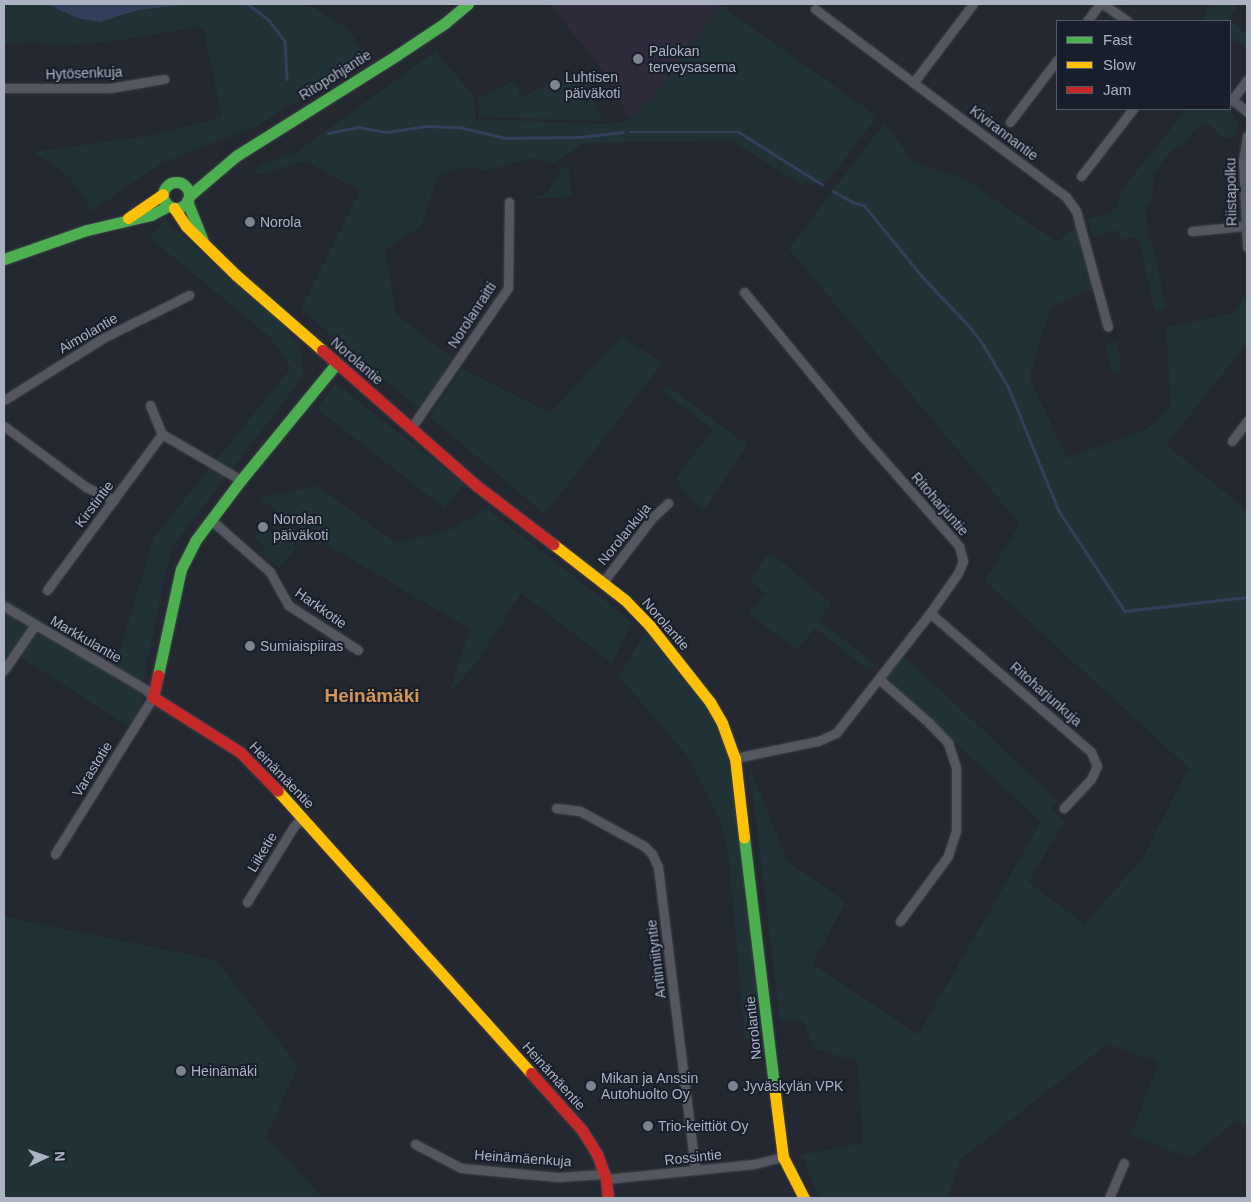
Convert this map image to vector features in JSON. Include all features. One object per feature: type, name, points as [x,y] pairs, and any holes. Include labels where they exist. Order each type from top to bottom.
[{"type":"street","name":"Ritopohjantie","points":[[187,194],[208,182],[216,172],[270,133],[445,23],[468,4]]},
{"type":"street","points":[[913,83],[973,4]]},
{"type":"street","points":[[1088,20],[1102,4],[1125,20]]},
{"type":"street","name":"Kivirannantie","points":[[815,10],[1066,197],[1076,211],[1108,327]]},
{"type":"street","points":[[1010,122],[1056,61]]},
{"type":"street","name":"Hytösenkuja","points":[[4,88],[110,88],[164,79]]},
{"type":"street","points":[[1247,80],[1231,99],[1247,112]]},
{"type":"street","points":[[1081,176],[1132,110]]},
{"type":"street","name":"Riistapolku","points":[[1247,136],[1243,161],[1247,247]]},
{"type":"street","points":[[4,259],[88,230],[151,215],[171,207],[182,207],[187,194],[173,183],[166,187],[163,194],[164,202],[171,207]]},
{"type":"street","points":[[125,220],[163,194]]},
{"type":"street","name":"Norolantie","points":[[187,194],[204,243]]},
{"type":"street","name":"Norolanraitti","points":[[411,428],[508,288],[509,202]]},
{"type":"street","name":"Norolantie","points":[[171,207],[186,226],[236,275],[336,364],[477,486],[603,582],[650,626],[710,702],[722,723],[736,758],[783,1157],[804,1198]]},
{"type":"street","points":[[1192,231],[1245,226]]},
{"type":"street","name":"Ritoharjuntie","points":[[736,758],[818,741],[831,736],[841,728],[930,612],[959,571],[963,560],[959,546],[859,432],[744,292]]},
{"type":"street","name":"Aimolantie","points":[[4,400],[105,337],[189,295]]},
{"type":"street","points":[[153,697],[181,569],[195,541],[240,480],[336,364]]},
{"type":"street","points":[[150,405],[162,434],[240,480]]},
{"type":"street","points":[[1232,441],[1247,421]]},
{"type":"street","points":[[4,426],[86,487],[114,500]]},
{"type":"street","name":"Kirstintie","points":[[47,590],[162,434]]},
{"type":"street","name":"Norolankuja","points":[[603,582],[652,518],[668,503]]},
{"type":"street","name":"Harkkotie","points":[[211,520],[270,572],[288,605],[358,650]]},
{"type":"street","name":"Markkulantie","points":[[4,606],[145,688],[153,697]]},
{"type":"street","name":"Ritoharjunkuja","points":[[930,612],[1091,752],[1097,766],[1064,808]]},
{"type":"street","points":[[4,670],[35,625]]},
{"type":"street","points":[[879,679],[929,723],[948,743],[956,768],[956,831],[948,856],[900,921]]},
{"type":"street","name":"Heinämäentie","points":[[153,697],[240,752],[302,818],[582,1130],[597,1154],[605,1177],[608,1198]]},
{"type":"street","name":"Varastotie","points":[[55,854],[153,697]]},
{"type":"street","name":"Antinniityntie","points":[[556,808],[580,811],[644,846],[652,854],[658,867],[695,1170]]},
{"type":"street","name":"Liiketie","points":[[247,902],[294,826],[302,818]]},
{"type":"street","name":"Heinämäenkuja","points":[[415,1144],[461,1168],[558,1177],[605,1177]]},
{"type":"street","name":"Rossintie","points":[[605,1177],[754,1164],[783,1157]]},
{"type":"street","points":[[1109,1198],[1124,1163]]},
{"type":"shaded area","points":[[4,4],[47,4],[77,18],[117,18],[138,10],[191,4],[307,4],[348,28],[366,57],[257,126],[163,162],[92,211],[71,178],[33,152],[154,135],[222,117],[203,26],[122,40],[80,44],[4,43]]},
{"type":"shaded area","name":"Palokan terveysasema","points":[[550,4],[720,4],[657,92],[630,120],[606,74]]},
{"type":"shaded area","points":[[1211,4],[1239,4],[1228,19],[1229,20],[1205,20],[1205,11]]},
{"type":"shaded area","points":[[720,5],[877,116],[828,181],[801,184],[731,141],[584,143],[551,164],[531,158],[488,170],[461,167],[438,176],[421,227],[385,250],[396,314],[453,359],[418,408],[301,309],[360,191],[305,161],[253,176],[258,165],[297,152],[436,51],[474,97],[476,119],[609,124],[630,120],[657,92]]},
{"type":"shaded area","points":[[1231,21],[1247,34],[1246,48],[1234,40],[1231,44]]},
{"type":"shaded area","points":[[580,73],[603,121],[479,117],[478,98],[514,81],[521,97],[560,78],[562,82]]},
{"type":"shaded area","points":[[1231,109],[1238,125],[1234,137],[1223,138],[1209,124],[1194,130],[1184,144],[1172,149],[1154,173],[1152,201],[1146,209],[1148,234],[1154,250],[1166,309],[1155,311],[1139,241],[1135,237],[1122,240],[1117,230],[1093,238],[1088,219],[1112,212],[1118,203],[1120,192],[1186,110]]},
{"type":"shaded area","points":[[885,122],[913,162],[965,179],[1057,242],[1075,227],[1094,289],[1051,307],[1029,377],[1067,458],[1149,428],[1171,406],[1166,327],[1234,313],[1247,293],[1247,343],[1166,445],[1247,510],[1247,1124],[1237,1120],[1191,1158],[1131,1135],[1159,1062],[1107,1044],[960,1160],[947,1198],[820,1198],[801,1155],[863,1143],[858,1061],[815,1049],[802,1020],[780,1022],[750,769],[788,862],[846,902],[812,964],[918,1035],[1041,822],[886,678],[904,656],[1057,800],[1051,809],[1065,822],[1028,882],[1085,924],[1142,859],[1189,768],[985,581],[1020,524],[789,249]]},
{"type":"shaded area","points":[[568,165],[572,197],[530,199],[547,193],[561,169]]},
{"type":"shaded area","points":[[165,221],[273,314],[300,346],[303,377],[171,548],[143,680],[141,707],[130,727],[20,657],[4,684],[4,596],[116,665],[154,537],[291,368],[270,337],[149,237]]},
{"type":"shaded area","points":[[621,337],[663,362],[545,514],[430,417],[462,369],[550,413]]},
{"type":"shaded area","points":[[1117,341],[1122,371],[1112,375],[1105,344]]},
{"type":"shaded area","points":[[336,384],[464,484],[445,508],[317,408]]},
{"type":"shaded area","points":[[666,385],[747,445],[704,510],[690,499],[676,478],[713,430],[662,390]]},
{"type":"shaded area","points":[[317,486],[396,543],[453,529],[486,508],[632,622],[612,663],[521,593],[477,662],[449,693],[470,629],[309,534],[259,498]]},
{"type":"shaded area","points":[[263,526],[285,544],[295,533],[303,539],[279,568],[261,553],[265,546],[254,538]]},
{"type":"shaded area","points":[[770,552],[831,603],[819,620],[875,664],[870,671],[815,628],[797,650],[749,614],[765,593],[750,579]]},
{"type":"shaded area","points":[[645,632],[706,707],[718,727],[731,759],[763,1052],[745,1039],[728,849],[719,819],[690,759],[619,676]]},
{"type":"shaded area","points":[[4,915],[10,918],[216,960],[298,1066],[266,1137],[324,1198],[4,1198]]},
{"type":"water","points":[[47,4],[191,4],[138,10],[100,22],[77,18]]},
{"type":"waterway","points":[[248,4],[269,20],[285,41],[287,79]]},
{"type":"waterway","points":[[328,133],[358,127],[387,132],[427,126],[459,127],[506,138],[579,137],[623,132]]},
{"type":"waterway","points":[[630,132],[739,132],[823,185]]},
{"type":"waterway","points":[[833,191],[855,203],[864,205],[921,275],[969,326],[983,344],[1008,386],[1059,511],[1125,611],[1247,597]]},
{"type":"traffic: fast","points":[[189,196],[236,156],[397,55],[445,23],[468,4]]},
{"type":"traffic: fast","points":[[176,182],[185,186],[189,195],[185,204],[176,208],[167,204],[163,195],[167,186],[176,182]]},
{"type":"traffic: fast","points":[[187,201],[203,241]]},
{"type":"traffic: fast","points":[[4,259],[87,230],[151,215],[168,206]]},
{"type":"traffic: fast","points":[[158,675],[181,569],[195,541],[241,480],[336,364]]},
{"type":"traffic: fast","points":[[744,837],[775,1094]]},
{"type":"traffic: slow","points":[[128,218],[163,194]]},
{"type":"traffic: slow","points":[[174,208],[186,226],[236,275],[322,350]]},
{"type":"traffic: slow","points":[[553,544],[625,600],[650,626],[710,702],[722,723],[735,758],[744,837]]},
{"type":"traffic: slow","points":[[278,791],[531,1073]]},
{"type":"traffic: slow","points":[[775,1094],[783,1157],[804,1198]]},
{"type":"traffic: jam","points":[[322,350],[477,486],[553,544]]},
{"type":"traffic: jam","points":[[158,675],[153,697],[240,752],[278,791]]},
{"type":"traffic: jam","points":[[531,1073],[582,1130],[597,1154],[606,1179],[608,1198]]},
{"type":"place","name":"Palokan terveysasema","points":[[638,59]]},
{"type":"place","name":"Luhtisen päiväkoti","points":[[555,85]]},
{"type":"place","name":"Norola","points":[[250,222]]},
{"type":"place","name":"Norolan päiväkoti","points":[[263,527]]},
{"type":"place","name":"Sumiaispiiras","points":[[250,646]]},
{"type":"place","name":"Heinämäki","points":[[181,1071]]},
{"type":"place","name":"Mikan ja Anssin Autohuolto Oy","points":[[591,1086]]},
{"type":"place","name":"Jyväskylän VPK","points":[[733,1086]]},
{"type":"place","name":"Trio-keittiöt Oy","points":[[648,1126]]},
{"type":"district","name":"Heinämäki","points":[[372,696]]}]
